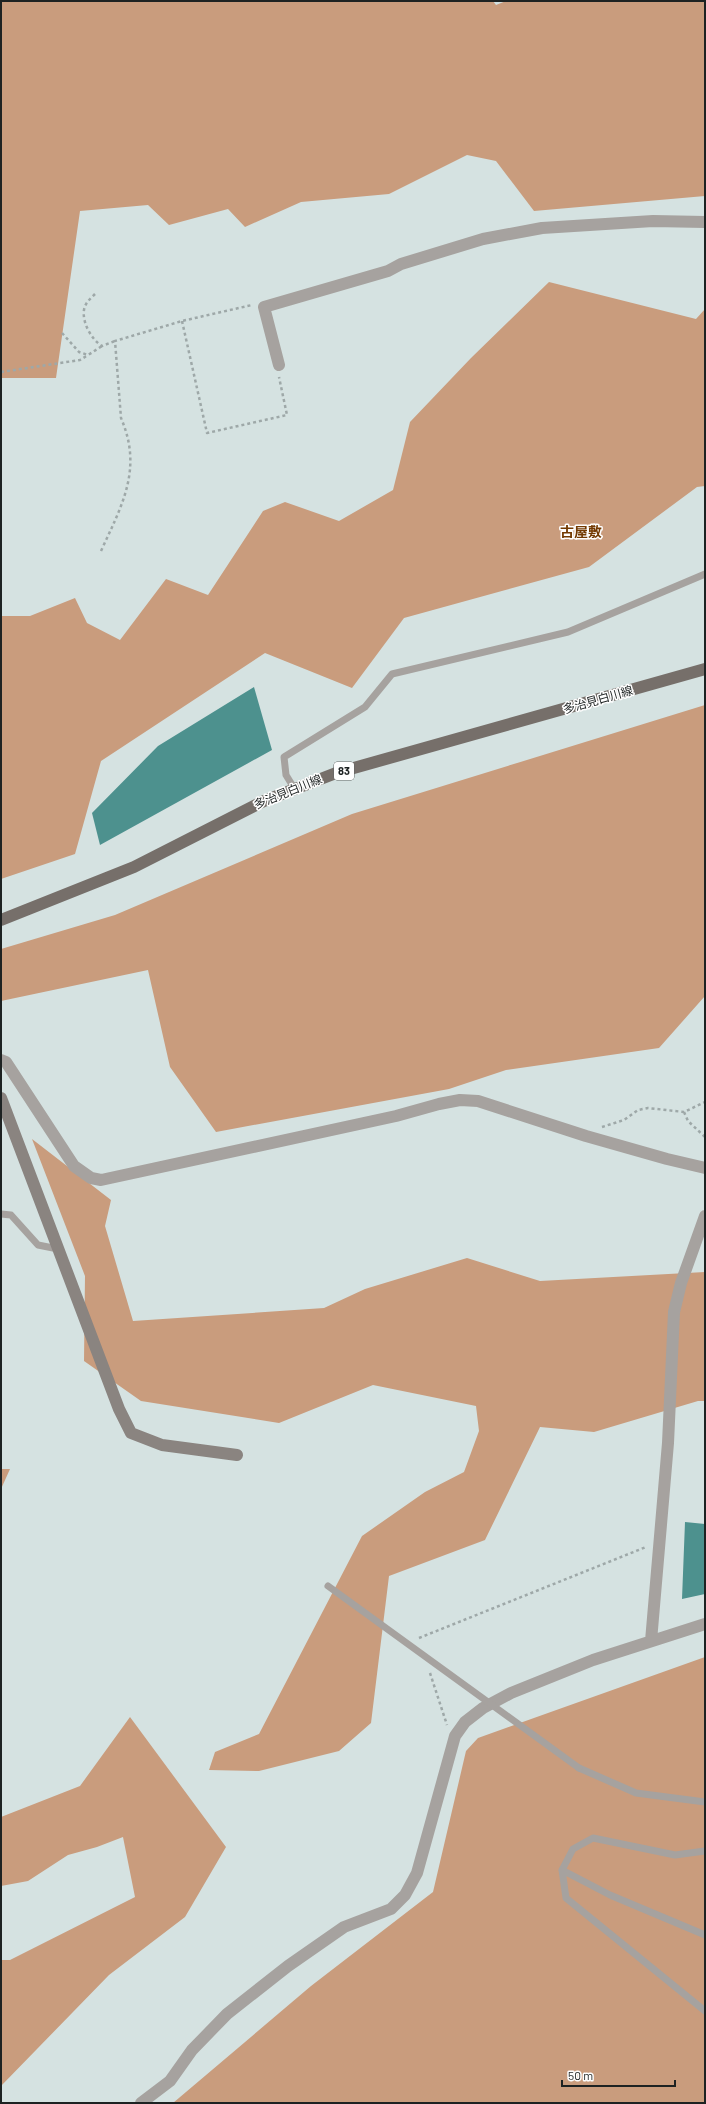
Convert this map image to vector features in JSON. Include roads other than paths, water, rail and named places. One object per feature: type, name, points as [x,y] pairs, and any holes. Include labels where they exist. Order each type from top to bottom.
[{"type":"main road","name":"多治見白川線","points":[[1,920],[134,867],[264,801],[294,788],[336,774],[705,669]]},
{"type":"street","points":[[278,365],[264,307],[388,271],[401,264],[483,239],[542,228],[653,221],[705,222]]},
{"type":"street","points":[[1,1060],[6,1062],[74,1166],[91,1178],[102,1180],[396,1116],[460,1100],[478,1101],[586,1136],[705,1168]]},
{"type":"street","points":[[1,1098],[119,1409],[131,1433],[162,1445],[237,1455]]},
{"type":"street","points":[[651,1641],[668,1443],[674,1312],[681,1283],[705,1216]]},
{"type":"street","points":[[141,2103],[170,2081],[192,2050],[227,2014],[288,1966],[344,1927],[391,1909],[404,1895],[417,1873],[455,1736],[465,1722],[484,1708],[511,1693],[593,1660],[705,1624]]},
{"type":"lane","points":[[294,788],[286,775],[284,756],[365,707],[392,674],[568,632],[705,574]]},
{"type":"lane","points":[[1,1214],[11,1215],[38,1245],[58,1250]]},
{"type":"lane","points":[[328,1586],[579,1768],[636,1794],[705,1802]]},
{"type":"lane","points":[[705,1851],[675,1855],[593,1838],[573,1849],[562,1870],[566,1898],[705,2011]]},
{"type":"lane","points":[[562,1870],[610,1895],[705,1935]]},
{"type":"water","points":[[254,687],[272,750],[100,845],[92,813],[158,746]]},
{"type":"water","points":[[685,1522],[705,1524],[705,1594],[682,1599]]},
{"type":"district","name":"古屋敷","points":[[581,532]]}]
